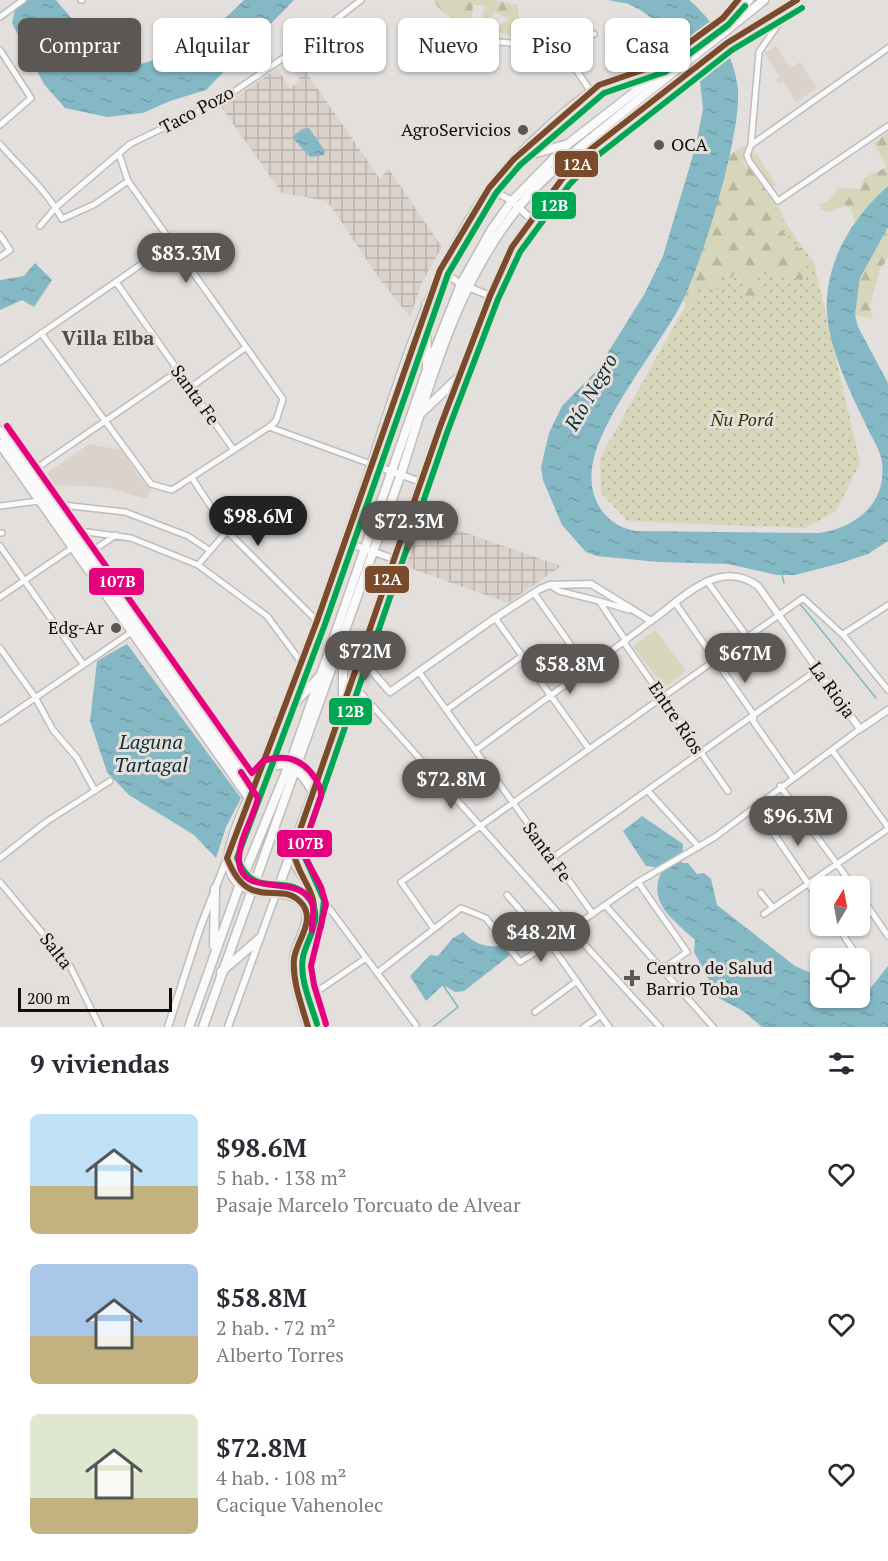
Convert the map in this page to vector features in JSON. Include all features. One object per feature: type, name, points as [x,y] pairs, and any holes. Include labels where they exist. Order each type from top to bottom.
[{"type":"main road","points":[[690,55],[749,0]]},
{"type":"main road","points":[[726,23],[764,0]]},
{"type":"main road","points":[[397,472],[427,370],[465,286],[515,204],[568,144],[668,72]]},
{"type":"main road","points":[[515,204],[670,72]]},
{"type":"main road","points":[[514,159],[568,144]]},
{"type":"main road","points":[[203,1027],[220,973],[252,890],[322,673],[369,551],[465,286]]},
{"type":"main road","points":[[426,304],[427,370]]},
{"type":"main road","points":[[418,415],[461,375]]},
{"type":"main road","points":[[0,431],[27,474],[39,501],[76,545],[131,632],[249,798]]},
{"type":"main road","points":[[0,444],[53,504],[73,534],[76,545],[88,554],[245,779],[255,782]]},
{"type":"main road","points":[[189,1027],[240,885],[292,767],[345,632],[369,551]]},
{"type":"main road","points":[[343,708],[342,661],[345,632]]},
{"type":"main road","points":[[279,720],[322,673]]},
{"type":"main road","points":[[276,894],[313,793],[304,776],[292,767],[266,768],[255,782],[227,858],[231,873],[240,885],[252,890],[276,894],[290,896],[304,906],[305,923],[294,958],[308,1027]]},
{"type":"main road","points":[[293,850],[293,859],[314,894],[317,906],[303,957],[304,999],[317,1027]]},
{"type":"main road","points":[[213,957],[215,890]]},
{"type":"main road","points":[[220,973],[259,939]]},
{"type":"street","points":[[0,17],[23,0]]},
{"type":"street","name":"Taco Pozo","points":[[338,18],[361,0]]},
{"type":"street","points":[[690,55],[726,23],[738,0]]},
{"type":"street","points":[[690,59],[727,43],[797,0]]},
{"type":"street","points":[[772,16],[777,26],[776,31],[759,52],[751,145],[747,155],[778,201],[888,126]]},
{"type":"street","points":[[751,145],[888,48]]},
{"type":"street","points":[[0,51],[31,98],[0,124]]},
{"type":"street","name":"Taco Pozo","points":[[40,226],[56,207],[130,144],[223,99],[283,58]]},
{"type":"street","points":[[578,72],[591,92]]},
{"type":"street","points":[[255,782],[317,621],[426,304],[440,270],[489,188],[514,159],[591,92],[609,80],[642,72]]},
{"type":"street","points":[[313,793],[421,482],[490,296],[512,247],[562,178],[672,72]]},
{"type":"street","points":[[0,144],[19,166],[30,174],[56,207],[62,219],[95,204],[128,181]]},
{"type":"street","points":[[41,333],[151,484],[172,490],[276,421],[283,399],[128,181],[119,154]]},
{"type":"street","points":[[489,188],[515,204],[531,219]]},
{"type":"street","points":[[0,235],[10,250],[0,257]]},
{"type":"street","points":[[0,362],[172,243]]},
{"type":"street","points":[[440,270],[465,286],[490,296]]},
{"type":"street","name":"Santa Fe","points":[[116,282],[233,448]]},
{"type":"street","points":[[191,387],[246,348]]},
{"type":"street","points":[[27,474],[178,371]]},
{"type":"street","points":[[269,427],[421,482]]},
{"type":"street","points":[[192,478],[227,531],[317,621]]},
{"type":"street","points":[[0,506],[39,501]]},
{"type":"street","points":[[53,504],[125,512],[188,536],[209,550]]},
{"type":"street","points":[[73,534],[79,531],[131,538],[198,565],[267,616],[301,662]]},
{"type":"street","points":[[198,565],[227,531]]},
{"type":"street","points":[[88,554],[116,535]]},
{"type":"street","points":[[345,542],[394,559]]},
{"type":"street","points":[[0,597],[76,545]]},
{"type":"street","points":[[0,546],[82,664]]},
{"type":"street","name":"La Rioja","points":[[707,581],[733,574],[742,576],[758,586],[860,729]]},
{"type":"street","points":[[476,750],[707,581],[748,638]]},
{"type":"street","points":[[361,659],[390,692],[495,618],[550,585],[591,584],[651,621]]},
{"type":"street","points":[[550,585],[559,591],[633,610]]},
{"type":"street","points":[[534,593],[586,668]]},
{"type":"street","points":[[434,929],[401,882],[803,598],[843,634],[888,690]]},
{"type":"street","name":"Entre Ríos","points":[[599,602],[728,791]]},
{"type":"street","points":[[676,604],[754,716],[753,722],[793,777]]},
{"type":"street","points":[[843,634],[888,605]]},
{"type":"street","points":[[495,618],[589,749]]},
{"type":"street","points":[[0,722],[139,627]]},
{"type":"street","points":[[0,648],[35,698],[53,730],[77,758],[95,791]]},
{"type":"street","points":[[446,710],[522,656]]},
{"type":"street","points":[[552,858],[817,670]]},
{"type":"street","name":"Santa Fe","points":[[418,672],[592,914]]},
{"type":"street","points":[[352,683],[568,924],[570,933],[660,1027]]},
{"type":"street","points":[[377,973],[461,908],[486,918],[520,962],[570,933],[575,926],[638,882],[699,847],[780,786],[888,710]]},
{"type":"street","points":[[764,914],[888,828],[832,750]]},
{"type":"street","points":[[0,858],[46,822],[110,781]]},
{"type":"street","points":[[780,786],[846,876]]},
{"type":"street","points":[[648,791],[699,847]]},
{"type":"street","points":[[755,806],[809,884]]},
{"type":"street","points":[[168,1027],[227,858]]},
{"type":"street","name":"Salta","points":[[0,882],[70,966],[100,1027]]},
{"type":"street","points":[[638,882],[687,952],[661,970]]},
{"type":"street","points":[[761,893],[773,908]]},
{"type":"street","points":[[228,1027],[276,894]]},
{"type":"street","points":[[507,895],[551,945],[609,1027]]},
{"type":"street","points":[[317,906],[329,908],[416,1025]]},
{"type":"street","points":[[606,906],[713,1027]]},
{"type":"street","points":[[870,910],[888,936]]},
{"type":"street","points":[[568,924],[575,926]]},
{"type":"street","points":[[304,999],[366,958]]},
{"type":"street","points":[[535,1012],[577,981]]},
{"type":"street","points":[[584,1027],[600,1016]]},
{"type":"shaded area","points":[[776,46],[790,68],[800,62],[817,88],[796,102],[783,82],[779,84],[776,80],[780,77],[764,53]]},
{"type":"shaded area","points":[[277,69],[290,88],[301,81],[295,72],[306,72],[380,179],[388,168],[442,247],[423,280],[410,317],[379,278],[327,201],[282,193],[221,107]]},
{"type":"shaded area","points":[[89,444],[121,450],[144,483],[152,487],[147,499],[104,487],[49,485],[43,476]]},
{"type":"shaded area","points":[[421,517],[561,566],[508,603],[404,566]]},
{"type":"green space","points":[[434,0],[494,0],[518,5],[519,18],[511,18],[511,35],[499,32],[499,26],[508,19],[494,12],[492,18],[482,18],[485,5],[473,5],[472,18],[452,18],[436,5]]},
{"type":"green space","points":[[888,132],[888,186],[855,223],[852,211],[845,205],[830,212],[821,210],[820,204],[828,201],[839,188],[860,189],[864,178],[887,167],[874,143]]},
{"type":"green space","points":[[745,145],[743,166],[748,166],[751,153],[757,155],[776,185],[767,191],[783,215],[779,228],[806,256],[808,263],[802,280],[771,275],[765,270],[758,277],[760,292],[748,301],[743,296],[748,281],[737,270],[731,278],[722,277],[719,289],[706,288],[701,280],[691,305],[682,302],[714,213],[728,156]]},
{"type":"green space","name":"Ñu Porá","points":[[736,153],[814,263],[860,463],[836,511],[805,528],[628,521],[601,493],[600,458],[686,305]]},
{"type":"green space","points":[[888,227],[888,258],[880,269],[870,306],[873,319],[855,315],[860,278]]},
{"type":"green space","points":[[655,630],[686,671],[664,688],[633,646]]},
{"type":"water","points":[[27,0],[56,0],[72,18],[18,18],[18,34],[12,23],[15,9]]},
{"type":"water","points":[[244,0],[294,0],[271,24],[271,18],[225,18]]},
{"type":"water","name":"Río Negro","points":[[608,0],[689,0],[698,8],[722,40],[733,65],[738,90],[737,111],[727,168],[709,232],[688,288],[679,308],[618,405],[598,444],[591,474],[599,506],[614,522],[623,528],[635,531],[819,533],[845,526],[866,511],[874,502],[879,491],[882,463],[878,448],[836,357],[829,328],[827,294],[835,259],[852,227],[888,186],[888,227],[860,278],[855,315],[858,327],[888,383],[888,541],[868,554],[795,575],[777,575],[728,564],[658,562],[597,556],[586,552],[562,525],[543,480],[541,467],[549,433],[562,406],[597,370],[645,293],[663,256],[696,145],[703,109],[700,81],[690,61],[690,18],[651,18],[629,4]]},
{"type":"water","points":[[153,60],[153,72],[224,72],[206,90],[170,101],[143,113],[107,117],[65,108],[44,84],[38,72],[141,72],[141,64]]},
{"type":"water","points":[[309,128],[325,151],[324,155],[310,157],[292,137],[302,129]]},
{"type":"water","points":[[35,263],[52,280],[34,307],[22,300],[0,310],[0,280],[24,276]]},
{"type":"water","name":"Laguna Tartagal","points":[[127,644],[241,798],[226,827],[216,858],[194,835],[129,795],[107,772],[90,721],[97,661]]},
{"type":"water","points":[[642,816],[683,844],[682,863],[688,863],[697,874],[704,873],[711,879],[717,905],[795,966],[810,973],[810,1008],[870,1008],[870,989],[888,966],[888,1027],[762,1027],[743,1011],[719,998],[694,952],[695,940],[665,911],[660,902],[658,884],[661,873],[654,867],[646,866],[623,831]]},
{"type":"water","points":[[463,932],[482,945],[505,946],[510,955],[464,991],[455,992],[443,985],[426,1001],[410,976],[430,955],[438,956],[452,939]]},
{"type":"waterway","points":[[782,575],[784,583]]},
{"type":"waterway","points":[[801,605],[876,698]]},
{"type":"waterway","points":[[433,1027],[458,1007],[443,985]]},
{"type":"transit line","name":"12A","points":[[308,1027],[294,976],[295,952],[307,918],[303,905],[295,897],[256,891],[246,886],[236,876],[227,858],[317,621],[440,270],[489,188],[514,159],[599,85],[660,64],[723,18],[738,0]]},
{"type":"transit line","name":"12A","points":[[312,925],[314,903],[293,850],[440,427],[490,296],[512,247],[562,179],[591,149],[727,43],[797,0]]},
{"type":"transit line","name":"12B","points":[[317,1024],[306,991],[302,965],[315,921],[314,907],[301,891],[292,886],[262,883],[253,879],[244,872],[237,858],[325,624],[448,274],[496,193],[520,165],[604,93],[665,72],[728,25],[745,6]]},
{"type":"transit line","name":"12B","points":[[321,927],[324,900],[302,851],[448,430],[498,299],[520,252],[569,185],[597,156],[732,50],[802,8]]},
{"type":"transit line","name":"107B","points":[[7,426],[252,773],[263,761],[285,758],[298,762],[315,778],[321,796],[302,851],[321,887],[326,904],[311,966],[314,985],[326,1024]]},
{"type":"transit line","name":"107B","points":[[241,772],[258,798],[241,844],[239,860],[242,872],[249,879],[259,883],[284,886],[305,894],[313,906],[312,930]]},
{"type":"place","name":"AgroServicios","points":[[523,130]]},
{"type":"place","name":"OCA","points":[[659,145]]},
{"type":"place","name":"Edg-Ar","points":[[116,628]]},
{"type":"place","name":"Centro de Salud Barrio Toba","points":[[632,978]]},
{"type":"district","name":"Villa Elba","points":[[108,338]]}]
